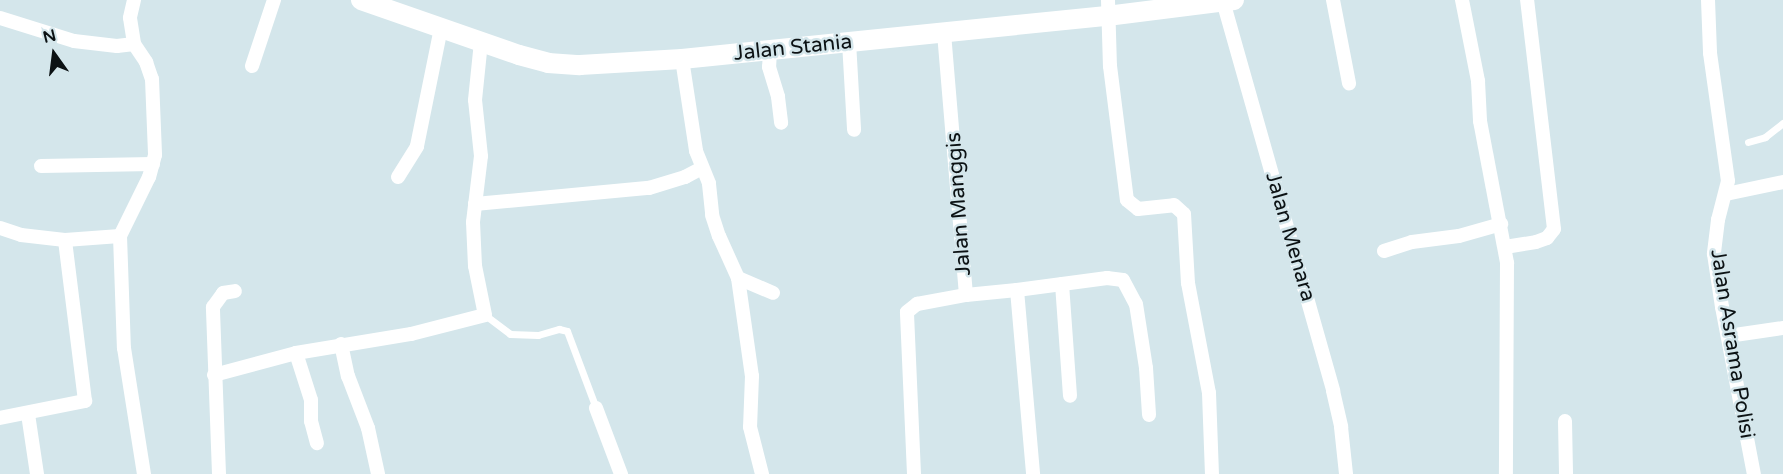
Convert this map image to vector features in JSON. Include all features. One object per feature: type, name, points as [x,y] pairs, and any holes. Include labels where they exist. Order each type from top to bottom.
[{"type":"street","points":[[134,0],[130,18],[134,44],[146,62],[152,79],[155,133],[153,164],[149,177],[120,236],[124,348],[144,474]]},
{"type":"street","points":[[252,66],[274,0]]},
{"type":"street","name":"Jalan Stania","points":[[361,0],[519,55],[561,64],[682,59],[944,32],[1108,8],[1229,1]]},
{"type":"street","points":[[1333,0],[1349,82]]},
{"type":"street","points":[[1462,0],[1478,81],[1480,120],[1504,247],[1506,474]]},
{"type":"street","points":[[1504,247],[1536,242],[1547,238],[1554,229],[1527,0]]},
{"type":"street","name":"Jalan Asrama Polisi","points":[[1708,0],[1710,53],[1727,165],[1726,194],[1718,220],[1714,254],[1754,474]]},
{"type":"street","name":"Jalan Menara","points":[[1229,1],[1334,391],[1346,474]]},
{"type":"street","points":[[1108,8],[1110,66],[1127,200],[1138,209],[1174,205],[1184,214],[1188,283],[1209,393],[1212,474]]},
{"type":"street","points":[[0,18],[74,41],[117,46],[134,44]]},
{"type":"street","points":[[398,177],[417,146],[441,28]]},
{"type":"street","name":"Jalan Manggis","points":[[914,474],[907,312],[917,304],[966,295],[944,32]]},
{"type":"street","points":[[214,375],[296,353],[411,334],[485,315],[475,266],[473,222],[481,156],[475,100],[481,42]]},
{"type":"street","points":[[849,42],[854,130]]},
{"type":"street","points":[[770,50],[769,66],[778,97],[781,123]]},
{"type":"street","points":[[682,59],[696,151],[709,184],[712,215],[738,278],[752,376],[750,427],[762,474]]},
{"type":"street","points":[[41,166],[153,164]]},
{"type":"street","points":[[475,204],[649,188],[685,177],[702,168]]},
{"type":"street","points":[[1726,194],[1783,182]]},
{"type":"street","points":[[1384,251],[1412,242],[1459,236],[1501,224]]},
{"type":"street","points":[[0,228],[21,235],[65,240],[120,236]]},
{"type":"street","points":[[0,418],[80,404],[86,399],[65,240]]},
{"type":"street","points":[[738,278],[773,293]]},
{"type":"street","points":[[966,295],[1107,278],[1123,280],[1136,304],[1146,368],[1149,414]]},
{"type":"street","points":[[1062,284],[1070,396]]},
{"type":"street","points":[[1017,290],[1033,474]]},
{"type":"street","points":[[219,474],[213,307],[223,293],[235,291]]},
{"type":"street","points":[[1728,336],[1783,328]]},
{"type":"street","points":[[341,344],[348,376],[370,435],[378,474]]},
{"type":"street","points":[[296,353],[311,400],[311,421],[317,443]]},
{"type":"street","points":[[596,408],[621,474]]},
{"type":"street","points":[[28,414],[37,474]]},
{"type":"street","points":[[1565,421],[1566,474]]},
{"type":"lane","points":[[1748,142],[1765,137],[1783,123]]},
{"type":"lane","points":[[485,315],[510,334],[538,335],[559,329],[567,331],[596,408]]}]
